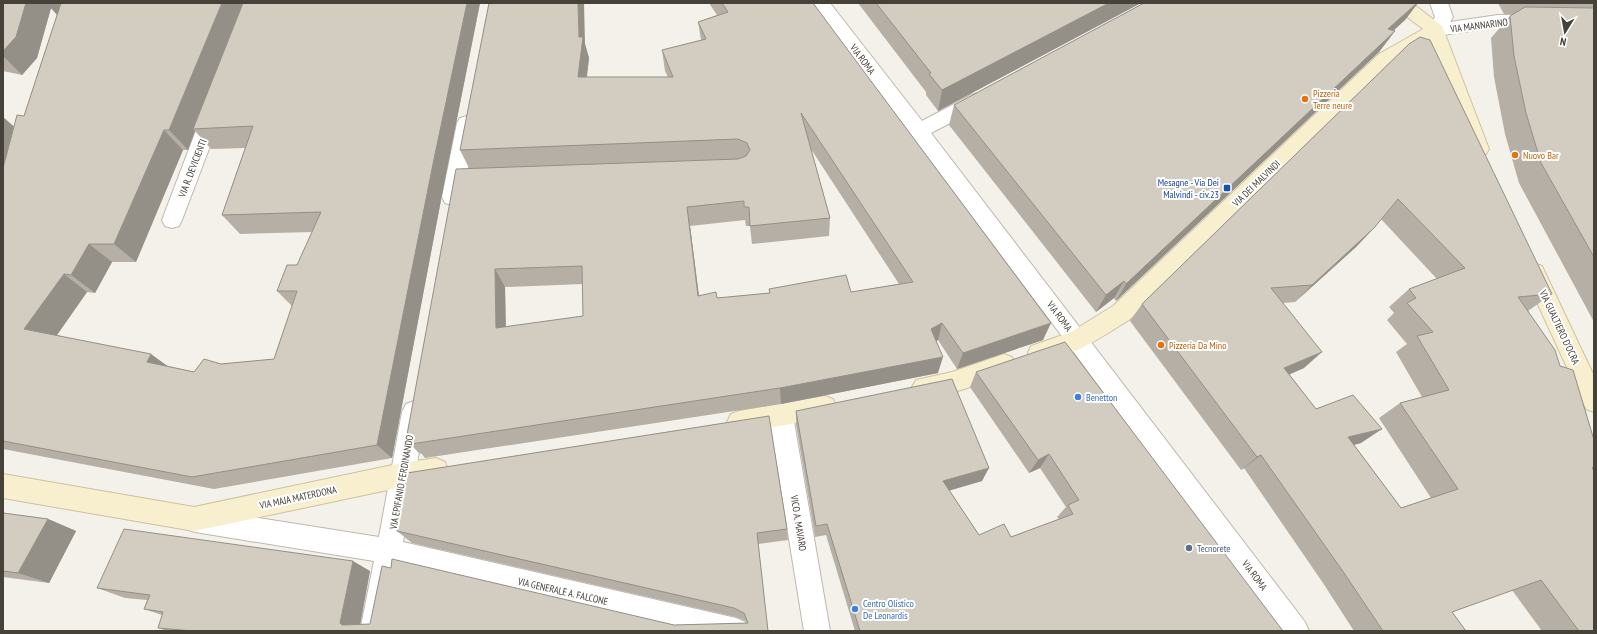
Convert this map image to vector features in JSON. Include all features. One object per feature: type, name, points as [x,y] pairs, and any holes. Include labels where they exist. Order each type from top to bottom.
[{"type":"main road","points":[[1400,3],[1436,30],[1486,168]]},
{"type":"main road","name":"VIA DEI MALVINDI","points":[[906,391],[952,382],[1078,340],[1121,313],[1386,59],[1436,30]]},
{"type":"main road","name":"VIA GUALTIERO D'OCRA","points":[[1526,253],[1594,402]]},
{"type":"main road","points":[[719,426],[781,416],[844,403]]},
{"type":"main road","name":"VIA MAJA MATERDONA","points":[[3,486],[194,519],[402,475],[460,466]]},
{"type":"street","name":"VIA ROMA","points":[[821,3],[1078,340],[1296,631]]},
{"type":"street","points":[[1436,30],[1444,17],[1439,3]]},
{"type":"street","name":"VIA MANNARINO","points":[[1436,30],[1498,21],[1594,22]]},
{"type":"street","points":[[919,131],[996,90]]},
{"type":"street","name":"VIA R. DEVICIENTI","points":[[172,220],[219,97]]},
{"type":"street","points":[[449,218],[464,178],[471,102]]},
{"type":"street","name":"VIA EPIFANIO FERDINANDO","points":[[373,631],[390,551],[418,389]]},
{"type":"street","name":"VICO A. MAVARO","points":[[781,416],[817,631]]},
{"type":"street","name":"VIA MAJA MATERDONA","points":[[194,519],[390,551]]},
{"type":"street","name":"VIA GENERALE A. FALCONE","points":[[390,551],[736,631]]},
{"type":"building","points":[[3,3],[26,3],[16,37],[3,51]]},
{"type":"building","points":[[61,3],[222,3],[169,130],[164,130],[114,244],[89,244],[71,275],[64,274],[24,329],[151,354],[147,362],[194,372],[204,359],[221,364],[274,359],[297,291],[277,291],[287,265],[297,265],[321,212],[222,215],[253,126],[193,129],[243,3],[467,3],[434,159],[377,445],[192,477],[3,441],[3,168],[17,115],[24,116]]},
{"type":"building","points":[[489,3],[578,3],[579,37],[583,37],[578,77],[673,77],[662,50],[706,39],[698,22],[728,12],[722,3],[813,3],[1051,323],[963,353],[942,323],[931,329],[943,357],[780,388],[411,444],[412,439],[406,440],[456,169],[738,159],[746,156],[750,150],[747,143],[738,139],[460,150]],"holes":[[[801,113],[913,282],[851,292],[846,275],[769,289],[770,293],[717,298],[716,292],[698,296],[687,207],[744,201],[744,207],[749,207],[750,226],[830,218]],[[582,266],[583,316],[496,328],[495,269]]]},
{"type":"building","points":[[876,3],[1109,3],[942,90],[929,74],[931,73]]},
{"type":"building","points":[[1144,3],[1417,3],[1388,29],[1395,31],[1126,284],[1124,281],[1106,295],[954,105]]},
{"type":"building","points":[[1525,7],[1594,8],[1594,257],[1541,163],[1526,113],[1514,56],[1510,16]]},
{"type":"building","points":[[1420,37],[1430,40],[1552,294],[1518,297],[1555,350],[1560,366],[1573,370],[1594,440],[1594,466],[1592,468],[1594,471],[1594,631],[1579,631],[1541,580],[1452,612],[1466,631],[1383,631],[1261,455],[1257,457],[1142,304],[1409,44]],"holes":[[[1398,199],[1465,268],[1409,289],[1416,298],[1407,303],[1433,332],[1417,336],[1449,390],[1400,403],[1458,489],[1401,508],[1348,437],[1382,429],[1353,395],[1316,409],[1284,368],[1322,352],[1271,288],[1312,285],[1374,228]]]},
{"type":"building","points":[[1065,342],[1283,631],[860,631],[827,524],[816,526],[796,411],[952,379],[989,468],[943,481],[979,535],[1004,524],[1011,537],[1073,514],[1068,505],[1079,500],[1049,454],[1038,460],[976,372]]},
{"type":"building","points":[[769,416],[787,529],[757,533],[768,631],[193,631],[158,628],[163,612],[144,609],[150,595],[97,588],[124,529],[353,561],[340,623],[342,625],[370,624],[382,566],[391,568],[392,559],[674,625],[748,623],[744,613],[734,608],[397,531],[407,473]]},
{"type":"building","points":[[3,513],[48,519],[18,573],[3,571]]},
{"type":"place","name":"Pizzeria Terre neure","points":[[1305,99]]},
{"type":"place","name":"Nuovo Bar","points":[[1515,155]]},
{"type":"place","name":"Mesagne - Via Dei Malvindi - civ.23","points":[[1227,188]]},
{"type":"place","name":"Pizzeria Da Mino","points":[[1161,345]]},
{"type":"place","name":"Benetton","points":[[1078,397]]},
{"type":"place","name":"Tecnorete","points":[[1189,548]]},
{"type":"place","name":"Centro Olistico De Leonardis","points":[[855,609]]}]
